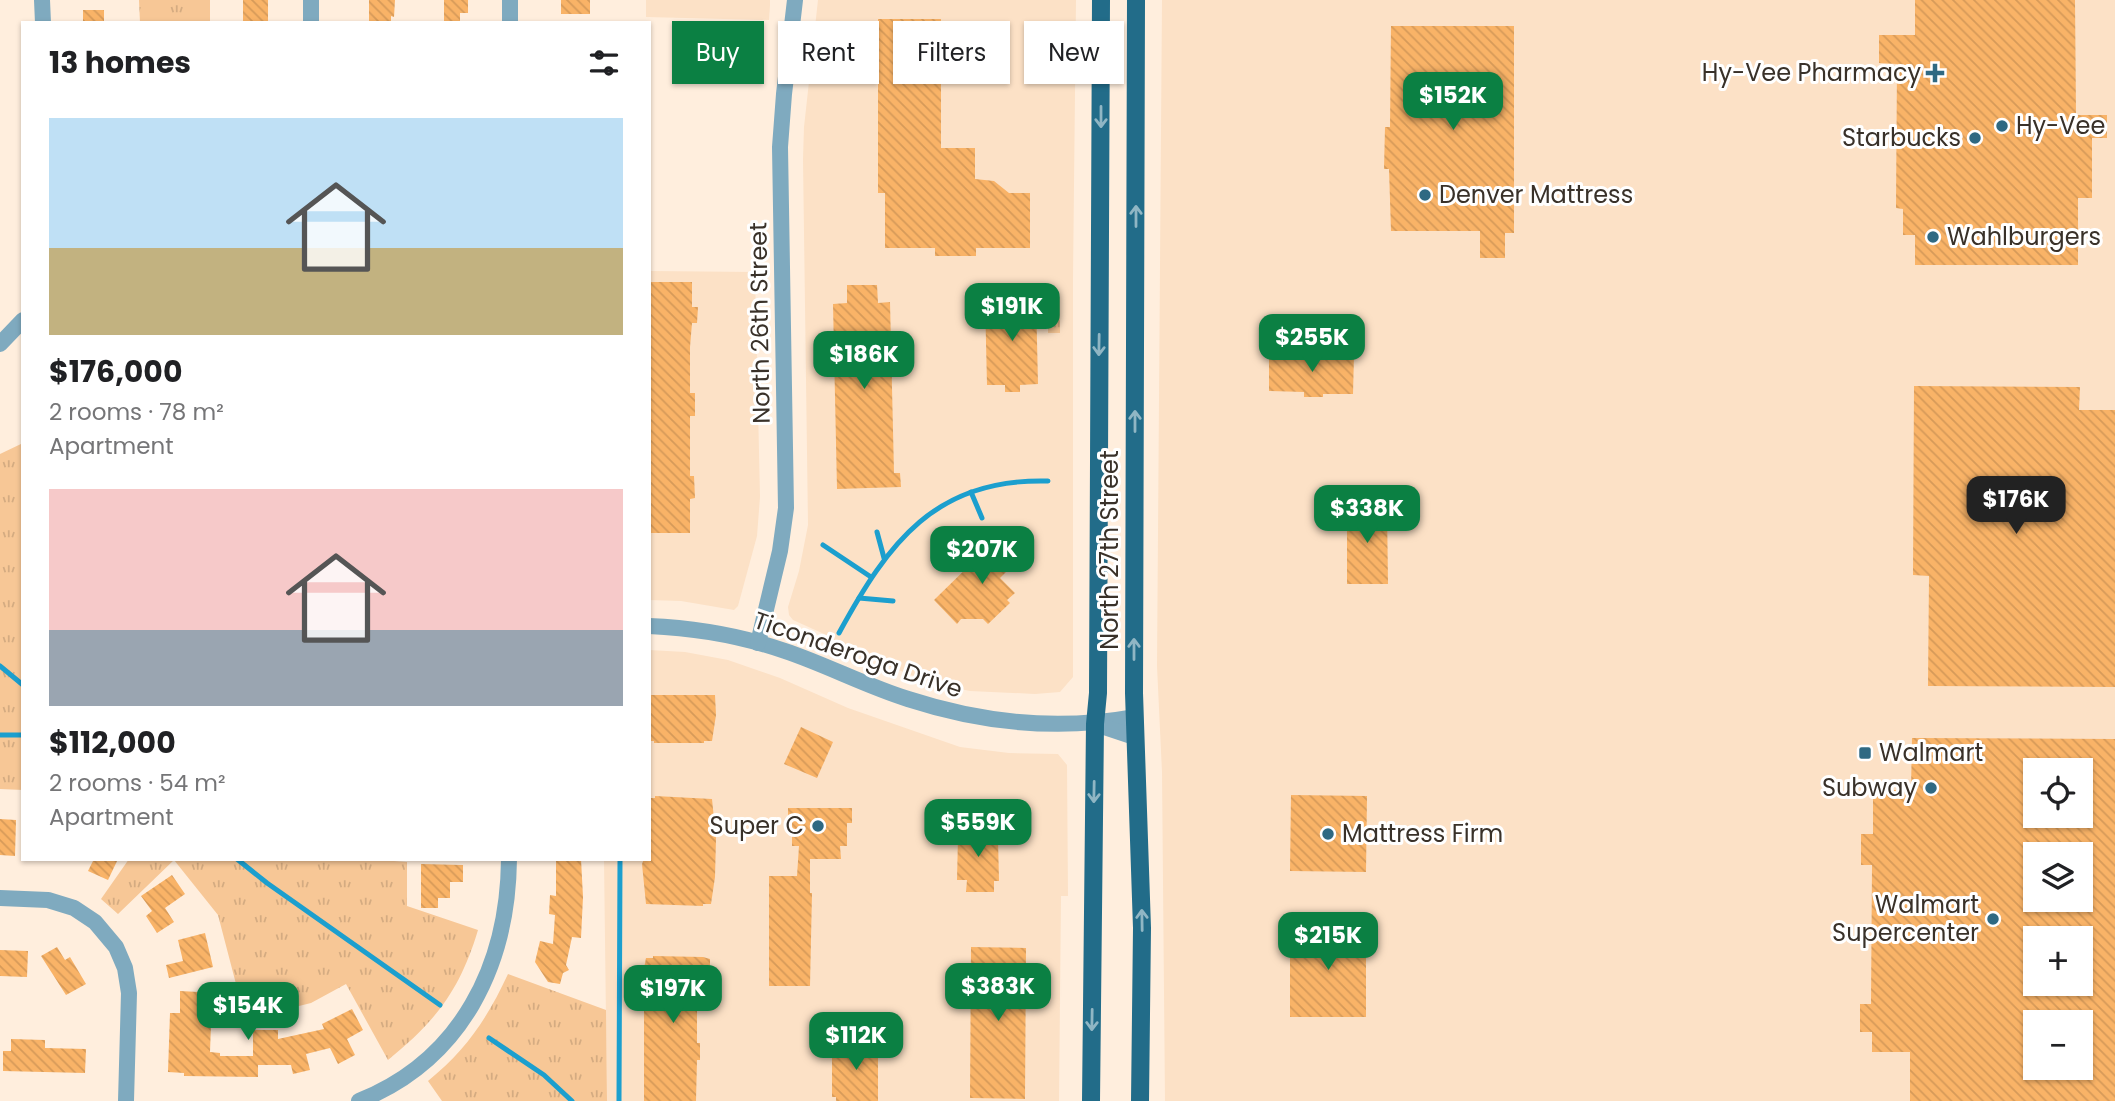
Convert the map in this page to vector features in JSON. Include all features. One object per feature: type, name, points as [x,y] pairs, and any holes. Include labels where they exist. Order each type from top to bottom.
[{"type":"main road","name":"North 27th Street","points":[[1091,1101],[1095,724],[1098,693],[1101,0]]},
{"type":"main road","name":"North 27th Street","points":[[1136,0],[1134,737],[1142,928],[1140,1101]]},
{"type":"street","points":[[41,0],[43,21]]},
{"type":"street","points":[[311,0],[311,21]]},
{"type":"street","points":[[510,0],[510,21]]},
{"type":"street","name":"North 26th Street","points":[[758,643],[785,518],[780,147],[783,94],[795,0]]},
{"type":"street","points":[[0,344],[21,322]]},
{"type":"street","name":"Ticonderoga Drive","points":[[651,626],[697,631],[758,643],[804,658],[907,699],[959,713],[1023,723],[1095,724],[1134,717]]},
{"type":"street","name":"Ticonderoga Drive","points":[[1095,724],[1134,737]]},
{"type":"street","points":[[359,1101],[391,1085],[425,1060],[467,1014],[490,969],[501,937],[507,905],[509,861]]},
{"type":"street","points":[[0,898],[48,900],[74,908],[95,922],[116,947],[125,968],[129,993],[126,1101]]},
{"type":"shaded area","points":[[646,0],[770,0],[769,20],[646,17]]},
{"type":"shaded area","points":[[818,0],[1076,0],[1076,21],[1024,21],[1024,84],[1075,84],[1073,677],[1060,692],[1035,694],[970,691],[931,683],[831,643],[833,638],[793,620],[789,615],[788,607],[799,571],[808,525],[803,159],[809,84],[879,84],[879,21],[816,21]]},
{"type":"shaded area","points":[[1162,0],[2115,0],[2115,1101],[1165,1101],[1162,772],[1157,666]]},
{"type":"shaded area","points":[[651,271],[755,272],[760,497],[757,536],[738,606],[734,610],[681,601],[651,600]]},
{"type":"shaded area","points":[[651,650],[685,652],[728,660],[780,678],[848,708],[960,747],[1009,753],[1058,754],[1067,765],[1068,896],[1061,896],[1059,1101],[607,1101],[604,861],[651,861]]},
{"type":"green space","points":[[139,0],[210,0],[210,21],[140,21]]},
{"type":"green space","points":[[1036,297],[1060,297],[1060,333],[1048,333],[1048,326],[1037,326]]},
{"type":"green space","points":[[21,444],[21,790],[0,789],[0,454]]},
{"type":"green space","points":[[128,861],[173,861],[118,914],[101,899]]},
{"type":"green space","points":[[175,861],[407,862],[407,906],[478,930],[463,970],[444,1003],[420,1032],[388,1060],[346,984],[311,1003],[279,1011],[235,1010],[236,984],[218,915]]},
{"type":"green space","points":[[508,974],[606,1010],[607,1101],[442,1101],[428,1081],[454,1058],[474,1033]]},
{"type":"building","points":[[243,0],[268,0],[268,21],[243,21]]},
{"type":"building","points":[[369,0],[395,0],[394,17],[391,16],[391,21],[369,21]]},
{"type":"building","points":[[444,0],[468,0],[468,13],[460,13],[460,21],[444,21]]},
{"type":"building","points":[[561,0],[590,0],[590,14],[561,14]]},
{"type":"building","name":"Hy-Vee","points":[[1915,0],[2075,0],[2076,115],[2107,115],[2107,138],[2092,138],[2092,198],[2078,198],[2078,265],[1915,265],[1915,235],[1903,235],[1903,209],[1896,208],[1897,64],[1879,63],[1879,35],[1915,35]]},
{"type":"building","points":[[83,10],[104,10],[104,21],[83,21]]},
{"type":"building","points":[[941,19],[893,21],[893,84],[941,84],[941,148],[975,148],[975,179],[994,181],[1009,193],[1030,193],[1030,248],[976,248],[976,256],[935,256],[935,248],[885,248],[885,193],[878,193],[878,21]]},
{"type":"building","points":[[1391,26],[1514,26],[1514,233],[1505,233],[1505,258],[1480,258],[1480,231],[1391,231],[1389,169],[1384,169],[1385,127],[1390,127]]},
{"type":"building","points":[[651,282],[692,282],[692,307],[698,307],[697,323],[692,323],[690,347],[690,393],[695,393],[695,416],[690,416],[690,476],[694,476],[695,498],[690,499],[690,533],[651,533]]},
{"type":"building","points":[[847,285],[877,285],[878,303],[890,302],[894,473],[900,473],[901,487],[837,489],[833,304],[847,303]]},
{"type":"building","points":[[1036,298],[1038,384],[1020,385],[1020,392],[1005,392],[1005,385],[987,385],[985,299]]},
{"type":"building","points":[[1305,350],[1324,350],[1324,355],[1354,355],[1353,394],[1304,397],[1304,392],[1269,391],[1269,355],[1305,355]]},
{"type":"building","points":[[1914,386],[2080,387],[2079,410],[2115,410],[2115,687],[1928,686],[1929,576],[1913,575]]},
{"type":"building","points":[[1347,506],[1387,506],[1388,584],[1347,584]]},
{"type":"building","points":[[1007,535],[1025,553],[1000,578],[1015,593],[1007,600],[1010,603],[988,624],[983,619],[961,619],[957,624],[934,600],[978,557],[982,560]]},
{"type":"building","points":[[651,695],[715,695],[716,715],[712,741],[651,741]]},
{"type":"building","points":[[801,727],[833,742],[817,778],[784,764]]},
{"type":"building","name":"Walmart Supercenter","points":[[1912,738],[2115,739],[2115,1101],[1910,1101],[1910,1052],[1872,1052],[1872,1032],[1860,1032],[1860,1004],[1871,1004],[1872,865],[1861,865],[1861,834],[1873,834],[1873,790],[1911,790]]},
{"type":"building","name":"Mattress Firm","points":[[1291,795],[1367,796],[1366,872],[1290,871]]},
{"type":"building","points":[[651,798],[712,799],[716,839],[711,904],[646,904],[642,864],[643,861],[651,861]]},
{"type":"building","points":[[788,808],[852,808],[852,823],[847,823],[847,846],[840,846],[841,859],[810,859],[810,986],[769,986],[769,876],[797,876],[799,846],[792,846],[792,823],[788,823]]},
{"type":"building","points":[[0,819],[16,820],[15,856],[0,855]]},
{"type":"building","points":[[963,826],[992,826],[991,830],[995,830],[995,839],[998,839],[999,881],[994,881],[994,892],[966,892],[967,880],[957,880],[958,837],[963,837]]},
{"type":"building","points":[[93,861],[117,861],[108,880],[88,871]]},
{"type":"building","points":[[556,861],[581,861],[581,938],[572,937],[566,965],[569,970],[563,973],[560,984],[548,982],[535,962],[540,941],[553,944],[555,915],[549,914],[550,895],[556,896]]},
{"type":"building","points":[[421,864],[463,865],[463,882],[450,882],[450,898],[438,898],[438,908],[421,908]]},
{"type":"building","points":[[172,875],[185,894],[165,908],[174,922],[157,933],[146,916],[152,911],[141,896]]},
{"type":"building","points":[[1290,927],[1366,927],[1366,1017],[1290,1017]]},
{"type":"building","points":[[205,933],[213,967],[169,978],[166,965],[183,961],[178,940]]},
{"type":"building","points":[[57,947],[65,960],[70,957],[86,984],[66,995],[41,956]]},
{"type":"building","points":[[971,947],[1026,948],[1025,1099],[970,1098]]},
{"type":"building","points":[[0,950],[28,951],[27,977],[0,976]]},
{"type":"building","points":[[703,957],[710,959],[710,967],[713,967],[712,1004],[697,1004],[700,1060],[697,1060],[696,1101],[644,1101],[644,1004],[641,984],[646,958]]},
{"type":"building","points":[[180,991],[217,993],[217,1024],[211,1024],[210,1052],[220,1053],[220,1056],[253,1056],[253,1030],[278,1030],[278,1039],[324,1029],[322,1024],[352,1009],[363,1030],[347,1039],[355,1055],[338,1064],[330,1048],[306,1054],[310,1070],[293,1074],[291,1065],[258,1065],[258,1077],[184,1076],[184,1073],[168,1072],[170,1013],[180,1013]]},
{"type":"building","points":[[11,1039],[45,1040],[45,1048],[86,1049],[85,1073],[3,1071],[3,1051],[11,1051]]},
{"type":"building","points":[[836,1042],[878,1042],[878,1101],[836,1101],[836,1097],[832,1097],[832,1057],[836,1057]]},
{"type":"waterway","points":[[839,633],[876,571],[920,522],[945,504],[975,491],[1009,483],[1048,481]]},
{"type":"waterway","points":[[971,492],[982,518]]},
{"type":"waterway","points":[[877,532],[884,558]]},
{"type":"waterway","points":[[823,545],[871,577]]},
{"type":"waterway","points":[[859,598],[893,601]]},
{"type":"waterway","points":[[0,666],[21,683]]},
{"type":"waterway","points":[[0,735],[21,735]]},
{"type":"waterway","points":[[240,861],[440,1005]]},
{"type":"waterway","points":[[619,1101],[620,861]]},
{"type":"waterway","points":[[489,1038],[544,1075],[572,1101]]},
{"type":"place","name":"Hy-Vee Pharmacy","points":[[1935,73]]},
{"type":"place","name":"Hy-Vee","points":[[2002,126]]},
{"type":"place","name":"Starbucks","points":[[1975,138]]},
{"type":"place","name":"Denver Mattress","points":[[1425,195]]},
{"type":"place","name":"Wahlburgers","points":[[1933,237]]},
{"type":"place","name":"Walmart","points":[[1865,753]]},
{"type":"place","name":"Subway","points":[[1931,788]]},
{"type":"place","name":"Super C","points":[[818,826]]},
{"type":"place","name":"Mattress Firm","points":[[1328,834]]},
{"type":"place","name":"Walmart Supercenter","points":[[1993,919]]}]
